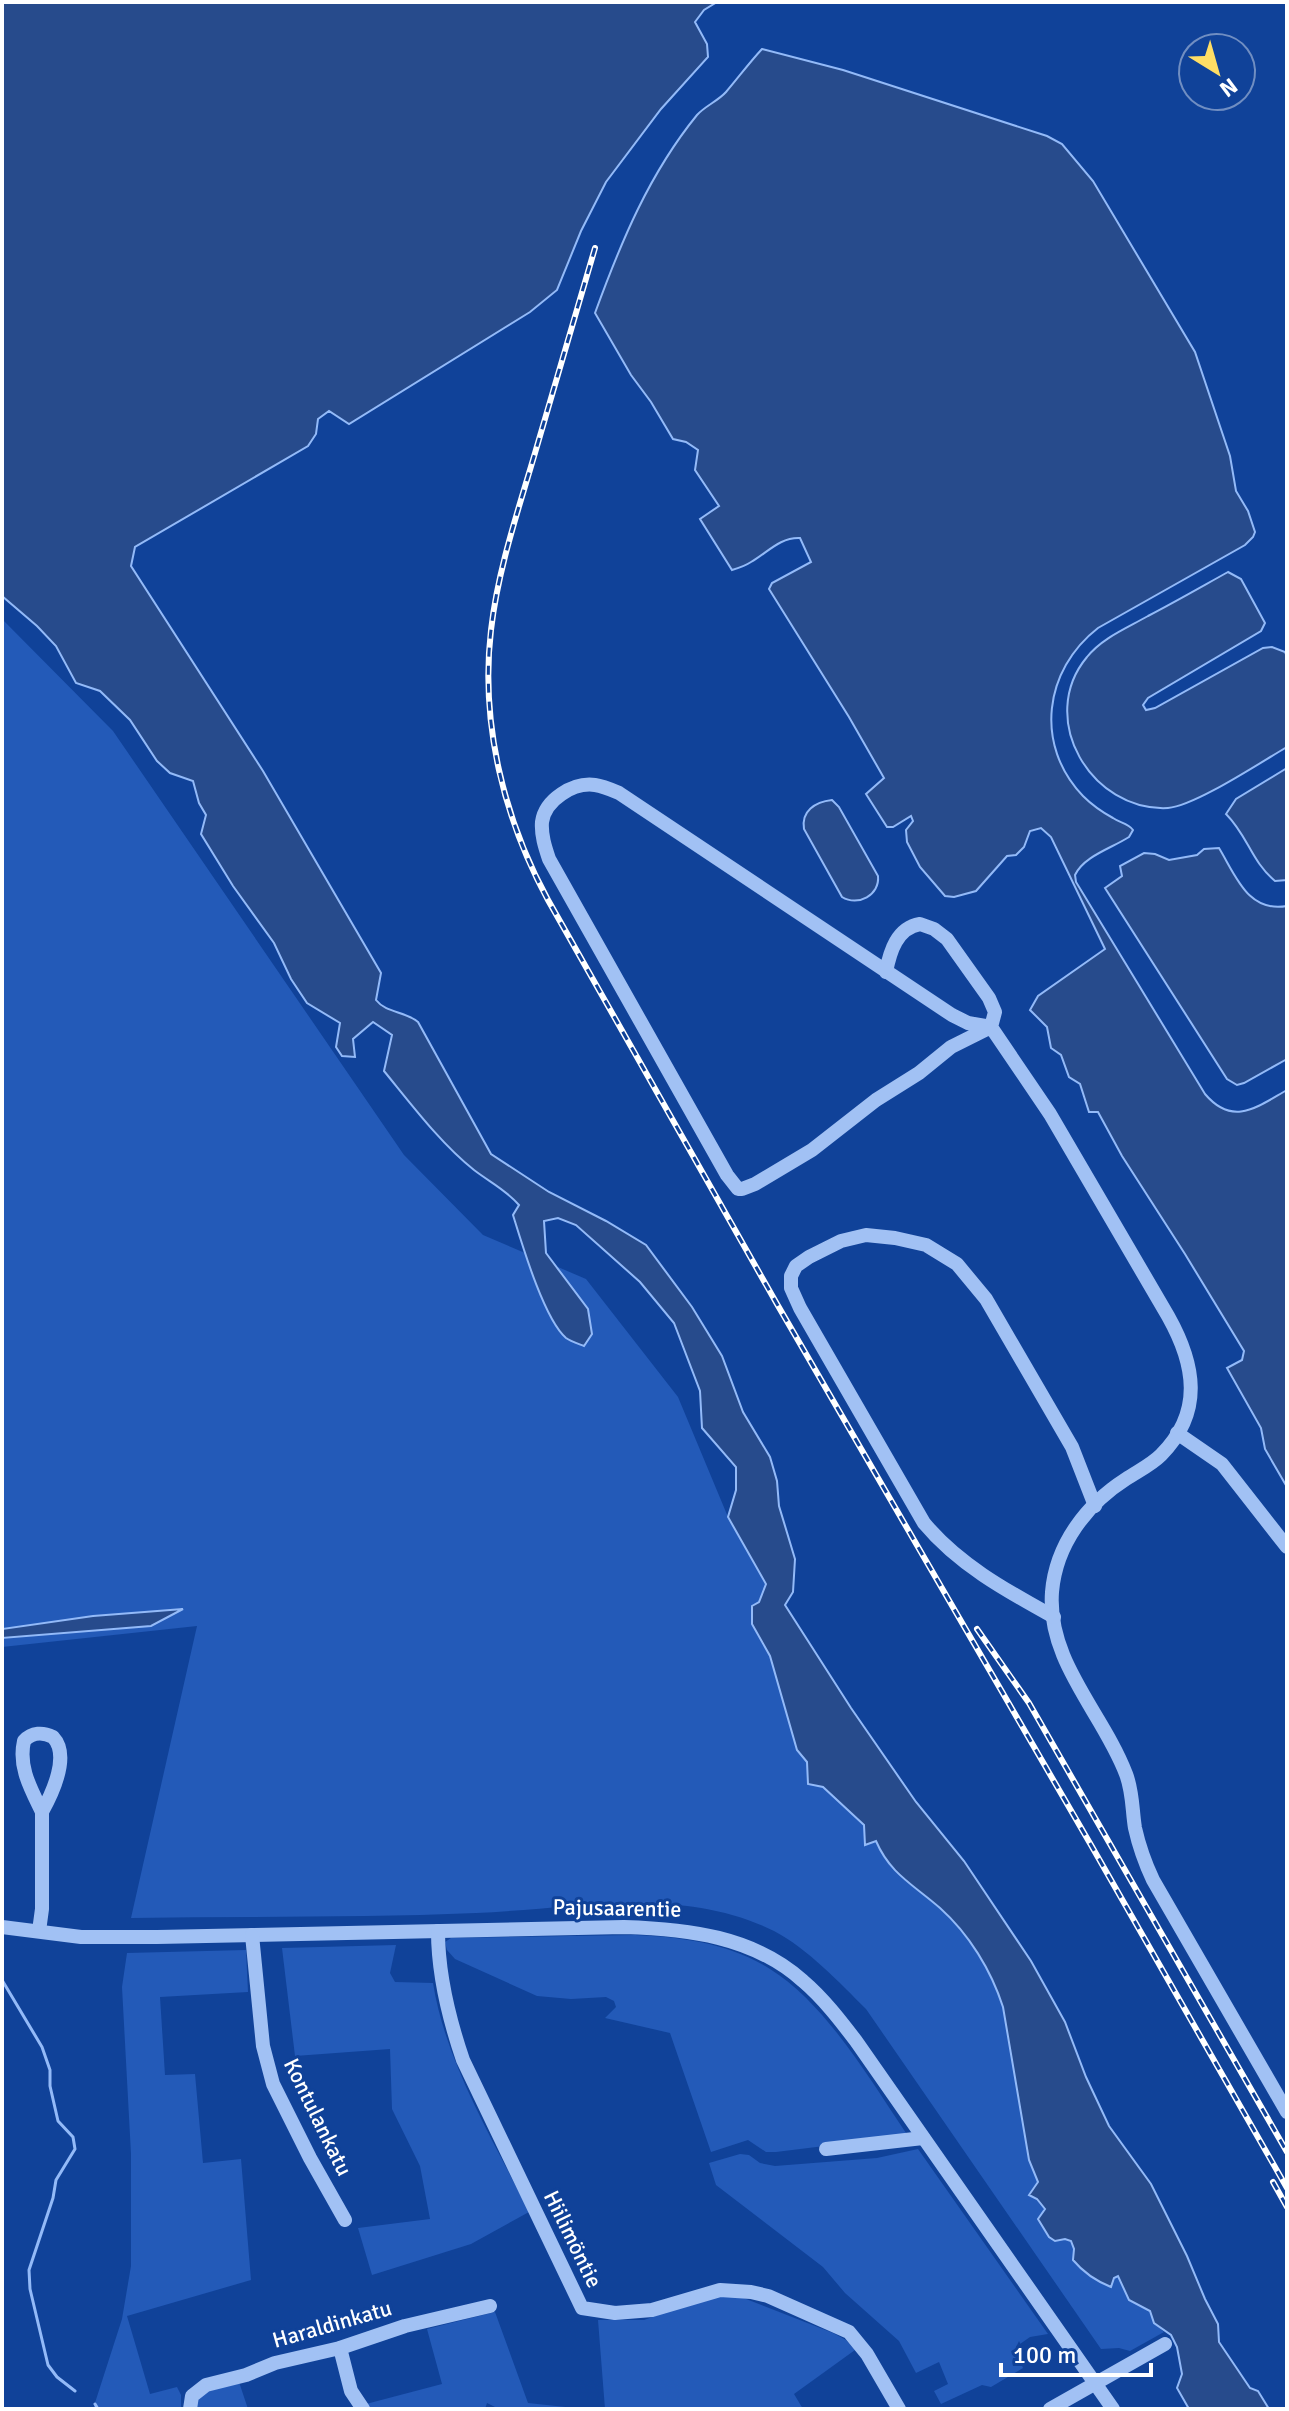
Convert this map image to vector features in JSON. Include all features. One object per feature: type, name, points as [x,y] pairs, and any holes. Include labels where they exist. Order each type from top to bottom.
[{"type":"street","points":[[886,972],[891,951],[907,929],[920,924],[934,929],[957,951],[989,998],[995,1012],[991,1027],[951,1047],[812,1150],[755,1184],[738,1189],[727,1175],[549,859],[542,838],[542,820],[549,806],[563,793],[579,786],[595,784],[619,793],[886,972],[952,1015],[968,1023],[991,1027],[1050,1114],[1177,1332],[1187,1356],[1191,1377],[1190,1400],[1177,1433],[1161,1455],[1119,1484],[1070,1534],[1060,1557],[1052,1593],[1054,1617],[1063,1655],[1125,1770],[1142,1854],[1153,1880],[1287,2112]]},
{"type":"street","points":[[1054,1617],[993,1583],[941,1543],[924,1523],[800,1308],[791,1288],[791,1276],[796,1266],[841,1241],[866,1235],[926,1245],[957,1264],[986,1299],[1072,1447],[1095,1506]]},
{"type":"street","points":[[1177,1433],[1222,1464],[1287,1547]]},
{"type":"street","points":[[39,1931],[42,1909],[42,1812],[61,1754],[60,1745],[53,1737],[38,1733],[24,1741],[22,1760],[30,1792],[42,1812]]},
{"type":"street","name":"Pajusaarentie","points":[[2,1927],[81,1937],[670,1928],[751,1948],[803,1980],[856,2041],[1113,2409]]},
{"type":"street","name":"Hiilimöntie","points":[[438,1931],[438,1951],[452,2029],[463,2060],[582,2308],[615,2313],[652,2310],[720,2290],[768,2296],[849,2332],[867,2354],[899,2409]]},
{"type":"street","name":"Kontulankatu","points":[[252,1935],[263,2046],[273,2084],[345,2220]]},
{"type":"street","points":[[826,2149],[923,2138]]},
{"type":"street","name":"Haraldinkatu","points":[[191,2403],[206,2385],[293,2358],[340,2348],[405,2326],[490,2306]]},
{"type":"street","points":[[1050,2409],[1165,2344]]},
{"type":"street","points":[[340,2348],[353,2395],[363,2409]]},
{"type":"shaded area","points":[[2,2],[717,2],[704,10],[695,22],[707,44],[708,57],[661,109],[606,182],[581,231],[557,290],[530,312],[349,424],[329,411],[318,419],[316,434],[308,446],[135,547],[131,566],[263,771],[381,973],[376,1000],[418,1022],[491,1154],[549,1192],[646,1245],[692,1307],[722,1356],[743,1412],[770,1457],[777,1481],[779,1506],[795,1559],[793,1592],[785,1605],[851,1708],[916,1802],[964,1861],[1031,1961],[1065,2022],[1109,2126],[1151,2184],[1187,2256],[1218,2324],[1219,2342],[1250,2388],[1258,2391],[1269,2409],[1189,2409],[1177,2388],[1182,2374],[1177,2347],[1171,2335],[1154,2323],[1150,2311],[1129,2300],[1118,2276],[1111,2287],[1090,2276],[1073,2260],[1071,2241],[1055,2241],[1049,2237],[1038,2219],[1045,2209],[1029,2195],[1038,2182],[1029,2160],[1003,2007],[985,1966],[960,1929],[896,1871],[876,1841],[865,1845],[864,1825],[823,1787],[808,1784],[807,1762],[797,1750],[770,1656],[752,1624],[752,1606],[759,1602],[766,1584],[728,1517],[736,1490],[736,1467],[702,1428],[700,1391],[674,1323],[640,1282],[576,1225],[558,1218],[544,1221],[546,1253],[588,1309],[592,1334],[584,1346],[566,1338],[550,1315],[528,1262],[513,1215],[519,1205],[450,1148],[384,1071],[392,1035],[373,1022],[353,1039],[355,1057],[342,1056],[336,1047],[340,1023],[307,1003],[291,979],[274,943],[201,834],[206,815],[193,781],[170,773],[157,761],[130,720],[100,691],[76,683],[56,646],[2,596]]},
{"type":"shaded area","points":[[762,49],[843,70],[1047,136],[1062,144],[1093,181],[1195,352],[1230,456],[1236,491],[1248,511],[1255,532],[1245,545],[1098,628],[1080,645],[1066,665],[1057,686],[1052,709],[1052,732],[1067,776],[1083,796],[1133,830],[1129,837],[1079,868],[1075,875],[1076,882],[1205,1094],[1225,1110],[1235,1112],[1255,1107],[1287,1090],[1287,1487],[1265,1449],[1261,1428],[1227,1368],[1242,1360],[1244,1351],[1122,1156],[1098,1112],[1089,1112],[1080,1084],[1069,1077],[1061,1055],[1051,1048],[1047,1027],[1030,1010],[1038,996],[1105,949],[1051,837],[1041,828],[1030,831],[1024,847],[1016,855],[1007,856],[976,891],[954,897],[945,896],[920,867],[907,842],[906,830],[913,821],[911,816],[893,827],[887,827],[866,794],[884,778],[769,589],[772,583],[811,562],[800,538],[780,543],[732,570],[700,519],[719,506],[695,470],[698,450],[686,442],[673,439],[595,313],[626,235],[664,161],[697,115],[726,92]]},
{"type":"shaded area","points":[[1228,572],[1241,579],[1265,623],[1261,631],[1148,698],[1143,705],[1146,710],[1155,708],[1263,648],[1272,647],[1285,652],[1287,657],[1287,747],[1211,792],[1180,805],[1168,808],[1140,805],[1116,795],[1095,778],[1080,757],[1070,733],[1067,707],[1073,681],[1087,657],[1107,639]]},
{"type":"shaded area","points":[[2,619],[113,731],[404,1155],[483,1235],[586,1279],[678,1397],[728,1517],[766,1584],[759,1602],[752,1606],[752,1624],[770,1656],[797,1750],[807,1762],[809,1773],[864,1825],[865,1844],[876,1840],[895,1870],[960,1929],[978,1953],[992,1980],[1003,2007],[1029,2160],[1038,2182],[1037,2199],[1045,2209],[1049,2237],[1055,2241],[1071,2241],[1074,2249],[1114,2277],[1118,2275],[1129,2300],[1150,2311],[1154,2323],[1164,2332],[1130,2351],[1101,2349],[866,2009],[823,1967],[774,1931],[739,1917],[702,1908],[627,1903],[433,1915],[131,1918],[197,1626],[2,1647]]},
{"type":"shaded area","points":[[1287,768],[1287,880],[1275,881],[1260,865],[1226,814],[1236,799]]},
{"type":"shaded area","points":[[832,800],[878,876],[872,894],[861,900],[842,897],[804,829],[810,808]]},
{"type":"shaded area","points":[[1219,848],[1238,881],[1253,898],[1274,907],[1287,906],[1287,1059],[1237,1085],[1227,1079],[1105,888],[1122,876],[1120,866],[1144,853],[1169,860],[1197,855],[1204,849]]},
{"type":"shaded area","points":[[183,1609],[151,1626],[2,1638],[2,1629],[93,1616]]},
{"type":"shaded area","points":[[635,1935],[721,1947],[770,1969],[810,2002],[828,2022],[861,2066],[906,2133],[905,2136],[776,2152],[766,2152],[748,2140],[711,2152],[670,2033],[605,2018],[616,2007],[614,2001],[606,1997],[571,1999],[537,1996],[455,1959],[445,1942],[451,1938]]},
{"type":"shaded area","points":[[396,1945],[390,1973],[395,1982],[433,1983],[448,2043],[460,2072],[529,2212],[471,2244],[372,2275],[358,2228],[430,2219],[420,2166],[392,2109],[390,2049],[295,2056],[282,1948]]},
{"type":"shaded area","points":[[246,1950],[248,1992],[160,1997],[165,2075],[195,2074],[203,2163],[241,2159],[251,2280],[127,2316],[150,2394],[177,2387],[181,2395],[181,2409],[93,2409],[122,2319],[131,2266],[131,2154],[122,1987],[127,1953]]},
{"type":"shaded area","points":[[918,2149],[1048,2334],[1030,2337],[1020,2344],[1018,2356],[1023,2368],[991,2387],[982,2385],[941,2404],[934,2391],[948,2384],[939,2362],[916,2373],[899,2341],[845,2293],[823,2267],[716,2185],[709,2163],[740,2154],[775,2166],[877,2158]]},
{"type":"shaded area","points":[[716,2295],[741,2297],[833,2333],[846,2340],[855,2350],[794,2394],[803,2409],[605,2409],[598,2320],[644,2320]]},
{"type":"shaded area","points":[[495,2312],[528,2403],[584,2409],[499,2409],[487,2403],[485,2409],[372,2409],[366,2404],[442,2384],[427,2329]]},
{"type":"shaded area","points":[[239,2382],[248,2409],[195,2409],[199,2394]]},
{"type":"waterway","points":[[2,1980],[42,2047],[50,2070],[50,2086],[58,2121],[73,2137],[75,2149],[56,2180],[29,2270],[30,2289],[48,2365],[57,2377],[75,2391]]},
{"type":"waterway","points":[[95,2404],[98,2409]]},
{"type":"railway","points":[[595,248],[509,540],[491,630],[488,665],[493,735],[499,770],[519,837],[548,900],[777,1304],[1287,2188]]},
{"type":"railway","points":[[977,1629],[1029,1703],[1287,2152]]},
{"type":"railway","points":[[1273,2182],[1287,2207]]}]
